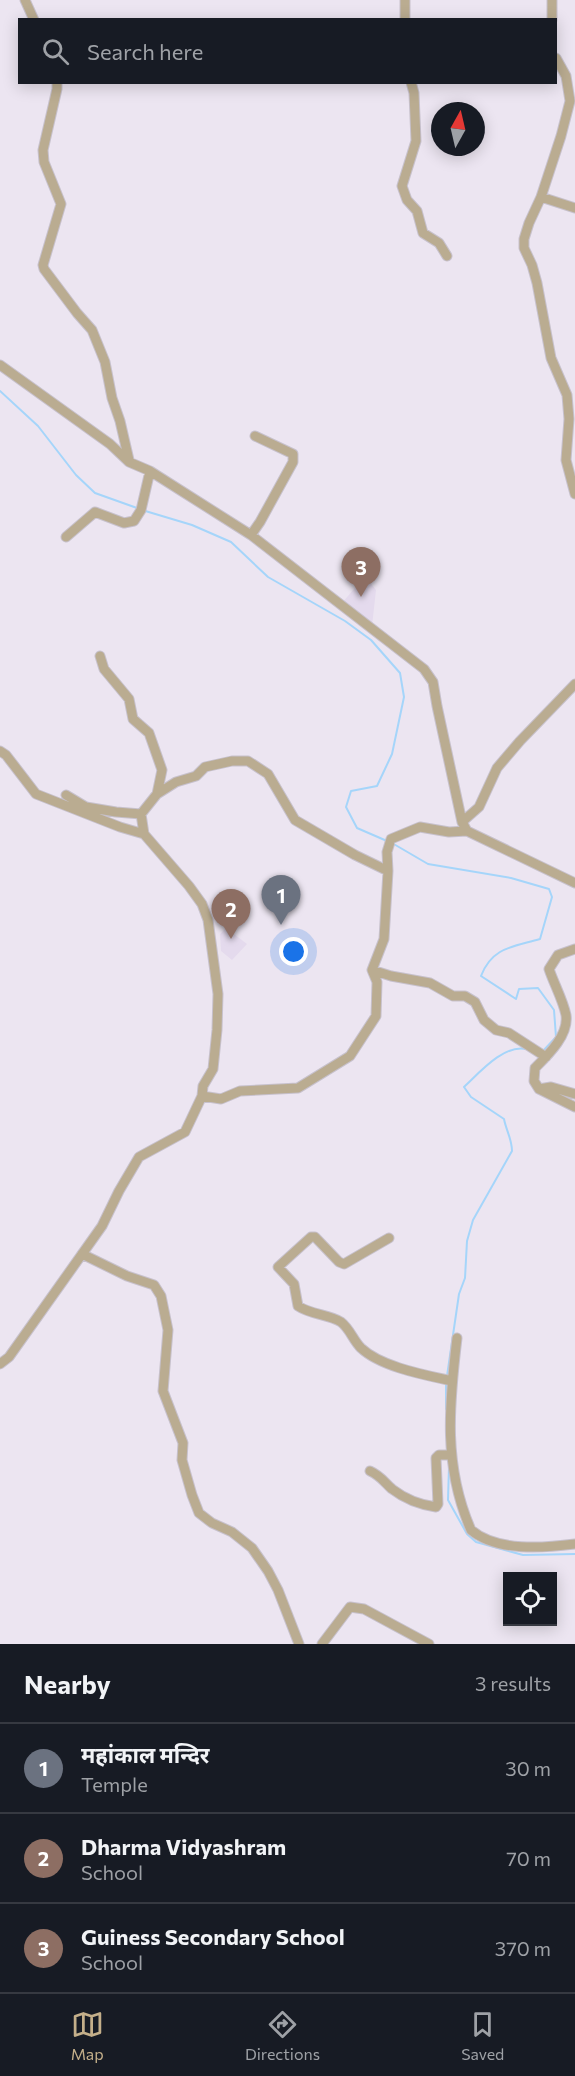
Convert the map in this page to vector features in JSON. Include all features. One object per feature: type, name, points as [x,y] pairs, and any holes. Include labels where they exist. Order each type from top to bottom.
[{"type":"street","points":[[25,0],[33,18]]},
{"type":"street","points":[[405,0],[405,18]]},
{"type":"street","points":[[552,0],[552,18]]},
{"type":"street","points":[[557,61],[566,76],[570,101],[541,197],[529,223],[524,248],[537,284],[551,358],[567,395],[569,419],[566,460],[575,494]]},
{"type":"street","points":[[57,84],[43,150],[44,162],[62,202],[43,265],[77,314],[92,330],[105,362],[112,399],[120,421],[129,462]]},
{"type":"street","points":[[412,84],[416,141],[402,186],[407,201],[417,211],[423,233],[439,243],[447,256]]},
{"type":"street","points":[[541,197],[575,208]]},
{"type":"street","points":[[0,365],[110,444],[129,462],[150,471],[251,535],[413,659],[433,682],[436,706],[462,822],[467,831]]},
{"type":"street","points":[[251,535],[293,462],[293,454],[255,436]]},
{"type":"street","points":[[66,537],[95,512],[124,523],[135,521],[141,510],[150,471]]},
{"type":"street","points":[[100,656],[104,669],[129,699],[133,718],[149,734],[162,770],[157,794]]},
{"type":"street","points":[[462,822],[479,807],[497,768],[575,684]]},
{"type":"street","points":[[0,751],[6,755],[36,794],[144,834]]},
{"type":"street","points":[[0,1364],[9,1357],[102,1226],[139,1157],[185,1132],[202,1096],[203,1086],[213,1069],[218,994],[208,920],[202,904],[189,886],[144,834],[141,814],[157,794],[176,782],[196,776],[205,767],[232,760],[248,761],[268,774],[295,820],[355,855],[388,871]]},
{"type":"street","points":[[66,795],[86,807],[141,814]]},
{"type":"street","points":[[202,1096],[221,1099],[240,1091],[298,1088],[350,1056],[376,1016],[377,982],[372,970],[384,939],[387,852],[391,839],[420,827],[449,832],[467,831],[575,883]]},
{"type":"street","points":[[575,949],[558,955],[549,969],[566,1016],[562,1034],[535,1068],[534,1081],[539,1089],[575,1107]]},
{"type":"street","points":[[372,970],[430,983],[453,996],[465,996],[475,1002],[484,1020],[496,1030],[509,1033],[543,1056]]},
{"type":"street","points":[[539,1089],[551,1087],[575,1094]]},
{"type":"street","points":[[389,1238],[344,1264],[339,1262],[315,1237],[311,1237],[278,1267],[294,1284],[300,1308],[340,1321],[361,1348],[381,1361],[452,1381]]},
{"type":"street","points":[[82,1254],[127,1276],[154,1285],[161,1296],[168,1330],[163,1391],[183,1443],[182,1460],[192,1495],[200,1513],[212,1523],[232,1532],[252,1548],[278,1590],[299,1644]]},
{"type":"street","points":[[456,1338],[449,1402],[451,1455],[453,1474],[471,1530],[476,1534],[527,1547],[575,1544]]},
{"type":"street","points":[[370,1471],[380,1475],[393,1490],[420,1504],[436,1507],[438,1504],[436,1460],[439,1455],[451,1455]]},
{"type":"street","points":[[322,1644],[350,1607],[364,1610],[429,1644]]},
{"type":"shaded area","points":[[365,576],[376,590],[372,626],[342,603]]},
{"type":"shaded area","points":[[226,928],[247,944],[232,960],[221,951],[220,934]]},
{"type":"waterway","points":[[0,391],[38,426],[76,475],[95,493],[137,508]]},
{"type":"waterway","points":[[142,510],[192,525],[231,542],[268,577],[345,621],[371,640],[400,673],[404,697],[392,754],[377,786],[351,791],[346,807],[357,828],[387,841]]},
{"type":"waterway","points":[[392,843],[428,864],[511,878],[549,889],[552,897],[540,939],[497,954],[491,959],[481,976],[516,999],[519,989],[538,988],[554,1010],[556,1037],[543,1051]]},
{"type":"waterway","points":[[447,1376],[459,1294],[465,1278],[467,1241],[473,1220],[512,1151],[504,1119],[471,1097],[464,1087],[501,1055],[509,1051],[526,1049]]},
{"type":"waterway","points":[[446,1382],[446,1409]]},
{"type":"waterway","points":[[449,1466],[448,1500],[467,1534],[476,1542],[523,1555],[575,1554]]},
{"type":"place","name":"Guiness Secondary School","points":[[361,597]]},
{"type":"place","name":"महांकाल मन्दिर","points":[[281,925]]},
{"type":"place","name":"Dharma Vidyashram","points":[[231,939]]}]
